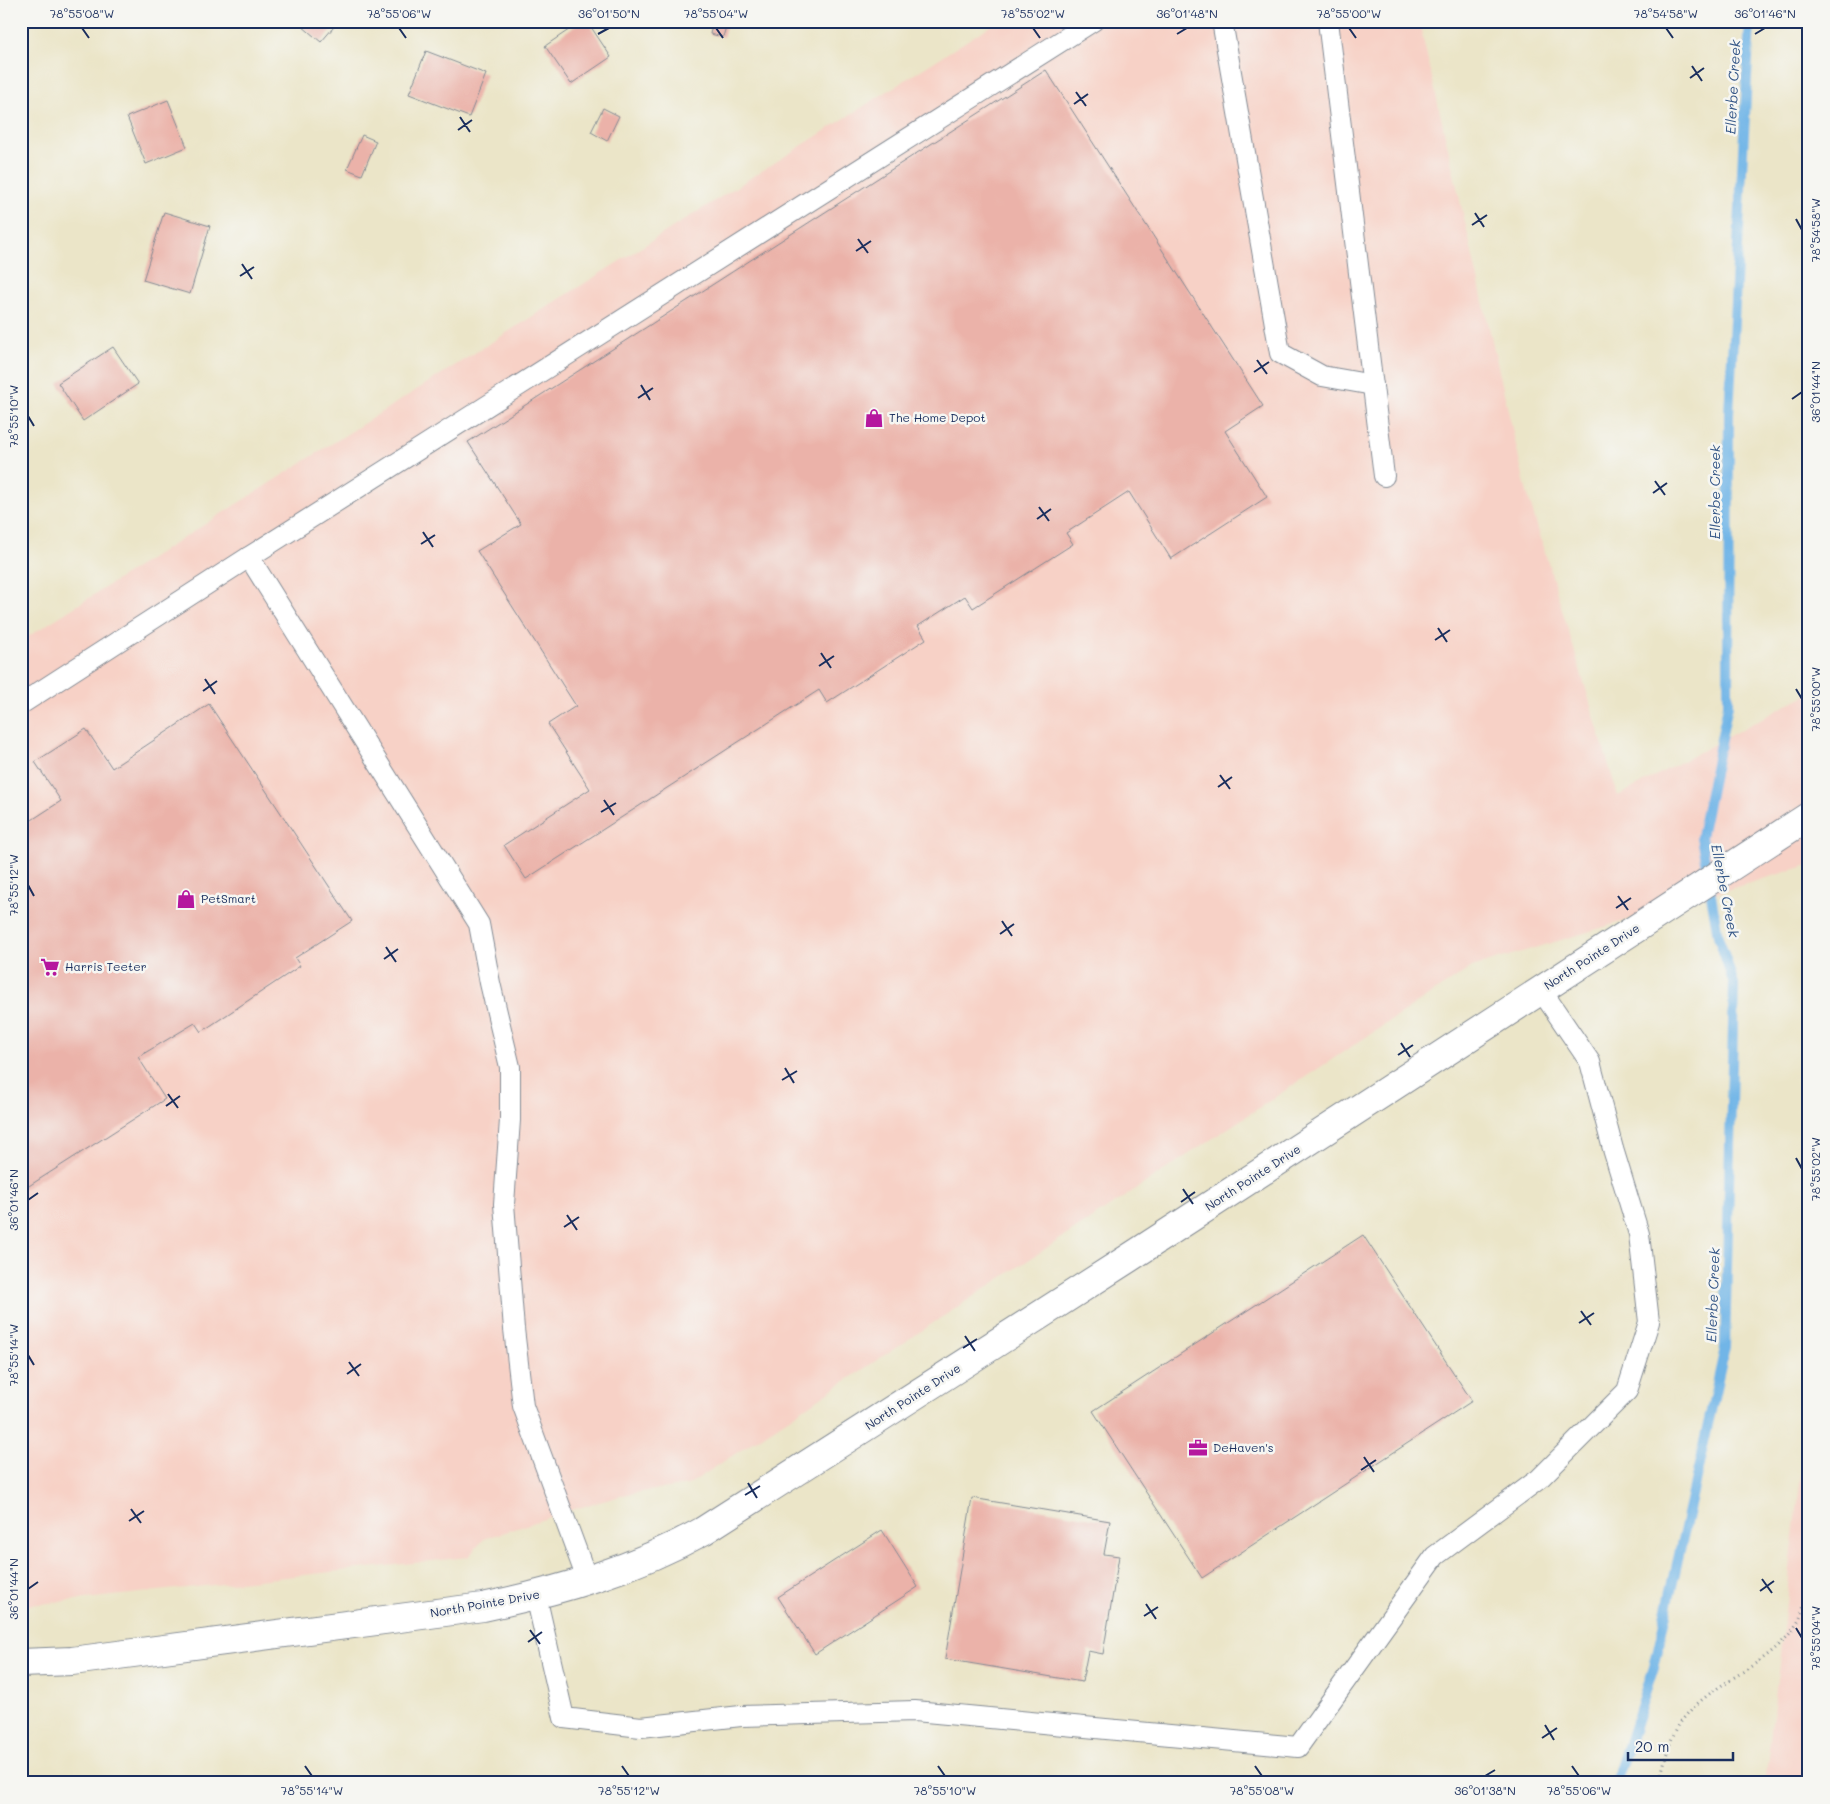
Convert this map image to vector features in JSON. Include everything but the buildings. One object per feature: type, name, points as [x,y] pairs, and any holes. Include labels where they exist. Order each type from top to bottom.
[{"type":"main road","name":"North Pointe Drive","points":[[21,1663],[72,1661],[483,1607],[536,1596],[638,1563],[677,1546],[1129,1258],[1809,816]]},
{"type":"lane","points":[[21,704],[1093,21]]},
{"type":"lane","points":[[1222,21],[1280,353],[1322,376],[1373,385]]},
{"type":"lane","points":[[1328,21],[1384,476]]},
{"type":"lane","points":[[250,557],[479,924],[490,983],[510,1067],[510,1120],[504,1204],[514,1329],[524,1406],[587,1579]]},
{"type":"lane","points":[[536,1596],[564,1718],[641,1728],[741,1716],[915,1711],[1298,1747],[1435,1556],[1539,1479],[1627,1391],[1649,1322],[1639,1234],[1613,1149],[1590,1062],[1541,990]]},
{"type":"path","points":[[1659,1783],[1674,1734],[1683,1718],[1698,1704],[1768,1655],[1784,1639],[1799,1619],[1809,1583]]},
{"type":"shaded area","points":[[998,21],[1419,21],[1526,489],[1618,796],[1809,693],[1809,865],[1472,967],[688,1485],[628,1494],[571,1510],[484,1539],[468,1557],[21,1606],[21,641]]},
{"type":"shaded area","points":[[1809,1406],[1809,1783],[1765,1783]]},
{"type":"waterway","name":"Ellerbe Creek","points":[[1616,1783],[1654,1667],[1725,1348],[1734,984],[1718,936],[1701,837],[1728,705],[1729,414],[1750,21]]},
{"type":"place","name":"The Home Depot","points":[[874,418]]},
{"type":"place","name":"PetSmart","points":[[186,899]]},
{"type":"place","name":"Harris Teeter","points":[[50,967]]},
{"type":"place","name":"DeHaven's","points":[[1198,1448]]}]
